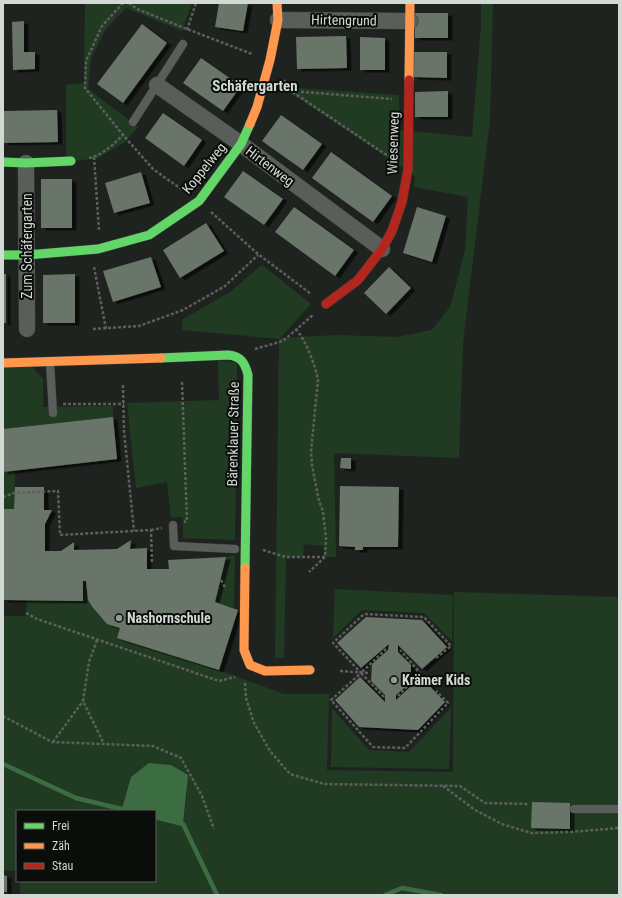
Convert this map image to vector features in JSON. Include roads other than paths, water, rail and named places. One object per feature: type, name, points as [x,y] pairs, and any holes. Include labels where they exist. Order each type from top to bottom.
[{"type":"street","name":"Koppelweg","points":[[3,255],[27,255],[98,249],[149,235],[199,201],[241,144],[257,107],[270,60],[278,20],[277,3]]},
{"type":"street","name":"Wiesenweg","points":[[326,304],[358,280],[382,249],[392,232],[402,202],[408,169],[410,3]]},
{"type":"street","name":"Hirtengrund","points":[[278,20],[410,21]]},
{"type":"street","name":"Hirtenweg","points":[[157,85],[241,144],[382,249]]},
{"type":"street","points":[[3,162],[26,163],[71,161]]},
{"type":"street","name":"Zum Schäfergarten","points":[[26,163],[27,329]]},
{"type":"street","name":"Bärenklauer Straße","points":[[3,363],[228,354],[237,356],[242,360],[248,375],[244,650],[250,665],[266,671],[310,670]]},
{"type":"lane","points":[[133,122],[183,44]]},
{"type":"lane","points":[[50,362],[53,413]]},
{"type":"lane","points":[[173,525],[174,546],[235,549]]},
{"type":"lane","points":[[574,809],[619,809]]},
{"type":"waterway","points":[[3,764],[76,798],[126,810]]},
{"type":"waterway","points":[[156,817],[183,824],[217,895]]},
{"type":"waterway","points":[[385,895],[402,888],[441,895]]},
{"type":"place","name":"Nashornschule","points":[[119,618]]},
{"type":"place","name":"Krämer Kids","points":[[394,680]]},
{"type":"district","name":"Schäfergarten","points":[[255,86]]}]
